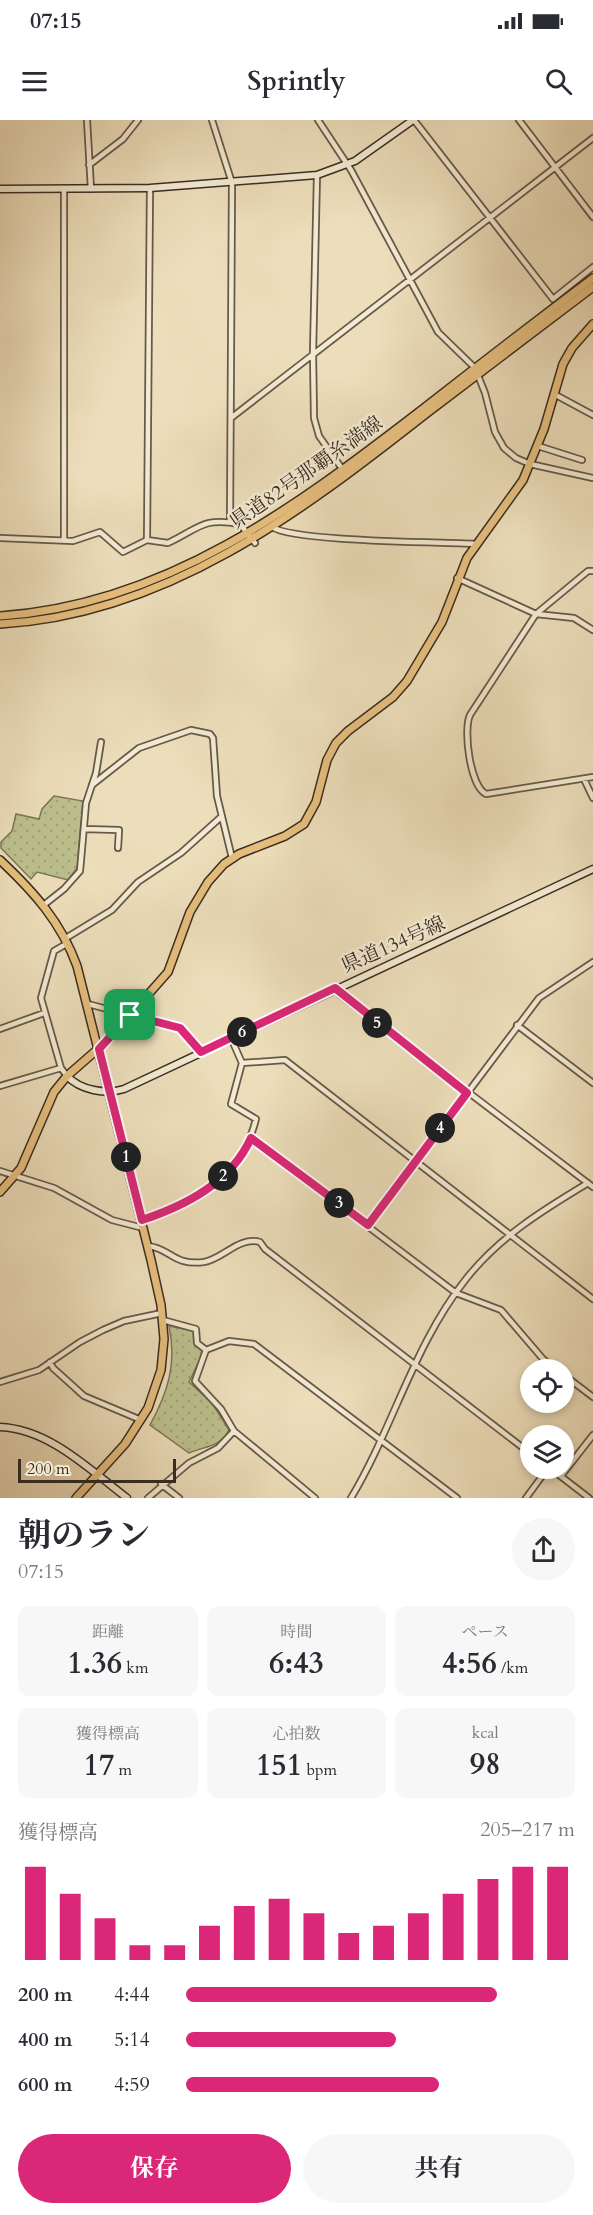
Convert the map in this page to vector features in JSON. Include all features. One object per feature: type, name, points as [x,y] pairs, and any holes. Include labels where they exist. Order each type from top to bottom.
[{"type":"main road","name":"県道82号那覇糸満線","points":[[0,624],[67,615],[137,595],[198,569],[252,539],[346,476],[593,278]]},
{"type":"main road","name":"県道82号那覇糸満線","points":[[0,616],[74,607],[135,589],[252,539],[476,371],[593,287]]},
{"type":"main road","points":[[0,1192],[15,1175],[29,1151],[54,1092],[67,1076],[99,1049],[168,972],[193,904],[213,875],[232,858],[292,833],[308,818],[316,802],[327,759],[336,743],[348,731],[393,697],[407,681],[442,622],[457,578],[477,544],[515,491],[530,464],[567,356],[593,324]]},
{"type":"main road","points":[[0,860],[45,904],[67,940],[88,1004],[148,1246],[162,1316],[161,1370],[153,1396],[141,1420],[76,1498]]},
{"type":"street","points":[[87,120],[91,189]]},
{"type":"street","points":[[90,165],[123,140],[137,120]]},
{"type":"street","points":[[212,120],[232,183],[230,522]]},
{"type":"street","points":[[318,120],[348,165],[438,332],[476,371],[499,441],[510,453],[530,464],[593,478]]},
{"type":"street","points":[[0,189],[150,188],[317,175],[348,165],[413,120],[554,299],[593,267]]},
{"type":"street","points":[[519,120],[593,217]]},
{"type":"street","points":[[231,418],[593,138]]},
{"type":"street","points":[[317,175],[313,353],[316,428],[343,470]]},
{"type":"street","points":[[147,540],[150,188]]},
{"type":"street","points":[[64,189],[64,539]]},
{"type":"street","points":[[554,394],[593,415]]},
{"type":"street","points":[[538,446],[582,460]]},
{"type":"street","points":[[0,538],[73,541],[100,532],[123,552],[147,540],[168,543],[204,522],[230,522],[240,524],[252,539]]},
{"type":"street","points":[[272,527],[281,531],[332,537],[477,544]]},
{"type":"street","points":[[593,571],[588,571],[536,614],[468,721],[467,738],[475,783],[482,793],[490,795],[593,777]]},
{"type":"street","points":[[457,578],[536,614],[574,618],[593,630]]},
{"type":"street","points":[[92,785],[140,748],[184,732],[204,731],[213,738],[216,786],[221,817],[232,858]]},
{"type":"street","points":[[45,904],[64,890],[80,871],[87,803],[101,742]]},
{"type":"street","points":[[584,779],[593,798]]},
{"type":"street","points":[[109,1092],[74,1084],[61,1068],[41,998],[54,951],[112,910],[138,882],[181,853],[221,817]]},
{"type":"street","points":[[84,829],[119,830],[118,848]]},
{"type":"street","name":"県道134号線","points":[[109,1092],[124,1089],[335,988],[593,869]]},
{"type":"street","points":[[368,1225],[539,998],[593,962]]},
{"type":"street","points":[[335,988],[467,1093],[591,1185],[510,1234],[480,1263],[456,1293],[415,1364],[382,1441],[351,1498]]},
{"type":"street","points":[[88,1004],[180,1028],[201,1052]]},
{"type":"street","points":[[0,1029],[44,1014]]},
{"type":"street","points":[[517,1025],[593,1083]]},
{"type":"street","points":[[0,1171],[54,1188],[112,1220],[142,1224],[200,1194],[233,1169],[251,1138],[256,1119],[231,1104],[242,1063],[231,1038]]},
{"type":"street","points":[[242,1063],[285,1060],[593,1299]]},
{"type":"street","points":[[0,1086],[61,1068]]},
{"type":"street","points":[[251,1138],[456,1293],[501,1310],[543,1359]]},
{"type":"street","points":[[148,1246],[156,1246],[178,1261],[200,1262],[215,1258],[243,1243],[260,1242],[265,1249],[520,1445]]},
{"type":"street","points":[[0,1382],[39,1370],[103,1330],[124,1321],[162,1316],[196,1329],[198,1343],[206,1350]]},
{"type":"street","points":[[315,1498],[234,1431],[221,1408],[195,1381],[206,1350],[229,1341],[254,1344],[457,1498]]},
{"type":"street","points":[[50,1362],[53,1368],[84,1396],[141,1420]]},
{"type":"street","points":[[574,1383],[593,1397]]},
{"type":"street","points":[[0,1427],[16,1428],[41,1435],[127,1498]]},
{"type":"street","points":[[148,1498],[189,1462],[218,1448],[234,1431]]},
{"type":"street","points":[[574,1459],[593,1435]]},
{"type":"street","points":[[526,1498],[541,1479]]},
{"type":"street","points":[[565,1479],[589,1498]]},
{"type":"street","points":[[161,1485],[178,1498]]},
{"type":"green space","points":[[54,796],[83,801],[77,868],[68,880],[37,872],[31,879],[1,848],[1,842],[12,831],[16,814],[39,819],[42,809]]},
{"type":"green space","points":[[169,1326],[194,1331],[198,1347],[204,1351],[189,1382],[212,1403],[229,1430],[221,1440],[211,1446],[189,1453],[150,1425],[162,1401],[169,1377],[172,1353]]},
{"type":"route","points":[[335,988],[339,994],[467,1093],[368,1225],[257,1140],[251,1138],[233,1169],[194,1199],[142,1220],[99,1049],[130,1015],[184,1030],[201,1052],[335,988]]}]
